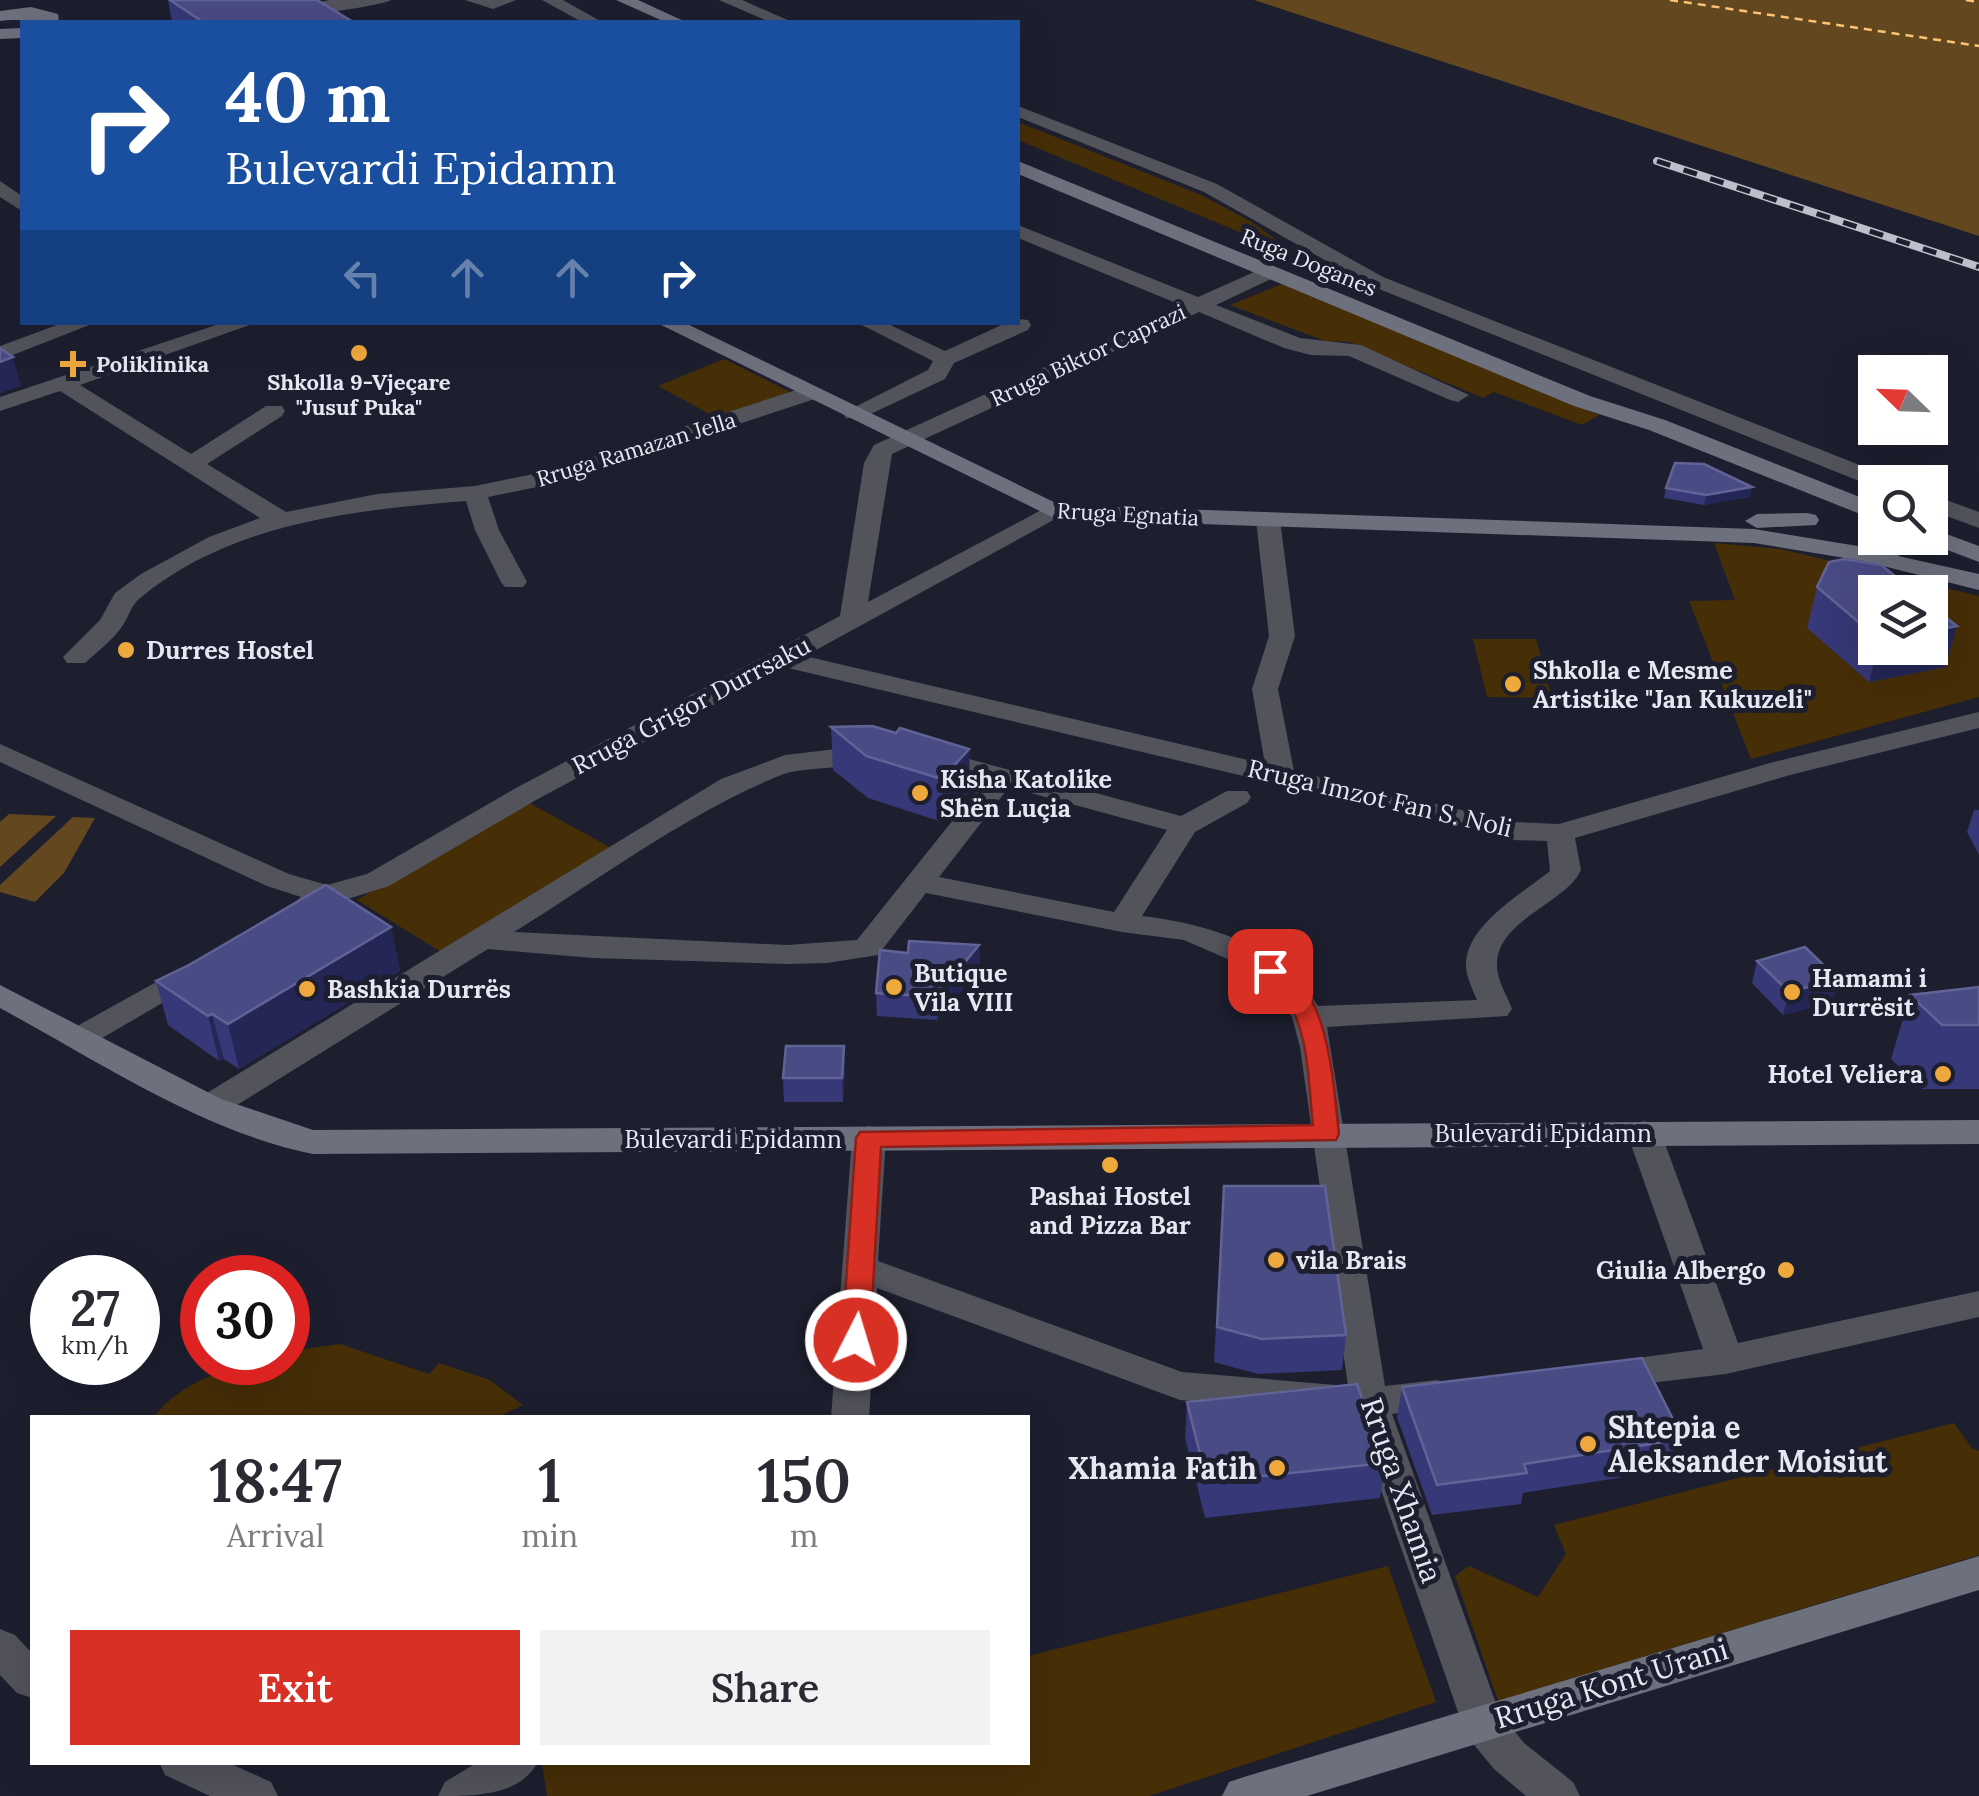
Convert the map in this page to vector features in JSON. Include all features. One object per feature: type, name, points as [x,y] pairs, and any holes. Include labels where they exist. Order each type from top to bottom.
[{"type":"main road","points":[[624,0],[673,20]]},
{"type":"main road","points":[[0,16],[17,6],[48,14],[50,20]]},
{"type":"main road","name":"Ruga Doganes","points":[[1020,168],[1582,401]]},
{"type":"main road","name":"Rruga Egnatia","points":[[671,325],[1056,512],[1754,536],[1848,552],[1979,582]]},
{"type":"main road","points":[[1582,401],[1658,425],[1858,504]]},
{"type":"main road","points":[[1582,401],[1670,448],[1781,494],[1809,517],[1812,536],[1848,552],[1858,552]]},
{"type":"main road","name":"Rruga Egnatia","points":[[1514,526],[1809,517],[1830,507],[1858,509]]},
{"type":"main road","points":[[1948,542],[1979,555]]},
{"type":"main road","name":"Bulevardi Epidamn","points":[[0,996],[210,1107],[261,1128],[313,1142],[1979,1132]]},
{"type":"main road","name":"Rruga Kont Urani","points":[[1244,1796],[1979,1573]]},
{"type":"street","points":[[256,20],[383,0]]},
{"type":"street","points":[[476,20],[464,14],[476,1],[508,0]]},
{"type":"street","points":[[550,0],[590,20]]},
{"type":"street","points":[[727,0],[779,20]]},
{"type":"street","points":[[1020,112],[1211,188],[1264,216],[1329,259],[1376,281],[1858,472]]},
{"type":"street","points":[[0,187],[20,203]]},
{"type":"street","points":[[1020,232],[1301,346],[1353,350],[1458,395]]},
{"type":"street","name":"Rruga Biktor Caprazi","points":[[853,618],[876,463],[882,450],[1270,272]]},
{"type":"street","points":[[0,353],[79,325]]},
{"type":"street","points":[[0,404],[239,325]]},
{"type":"street","points":[[872,325],[945,359]]},
{"type":"street","points":[[854,413],[937,374],[945,359],[1020,326]]},
{"type":"street","points":[[62,383],[280,520]]},
{"type":"street","name":"Rruga Ramazan Jella","points":[[76,657],[111,624],[124,598],[150,579],[218,542],[280,520],[377,501],[476,493],[591,467],[810,393]]},
{"type":"street","points":[[192,464],[274,411]]},
{"type":"street","points":[[476,493],[487,530],[514,582]]},
{"type":"street","points":[[1948,509],[1979,521]]},
{"type":"street","name":"Rruga Grigor Durrsaku","points":[[278,923],[327,894],[378,880],[526,794],[1056,512]]},
{"type":"street","points":[[1268,520],[1282,636],[1266,688],[1282,774]]},
{"type":"street","name":"Rruga Imzot Fan S. Noli","points":[[778,658],[1513,831],[1560,833],[1780,769],[1979,720]]},
{"type":"street","points":[[0,752],[278,880],[327,894]]},
{"type":"street","points":[[210,1107],[731,784],[786,764],[884,752],[946,760],[1184,826]]},
{"type":"street","points":[[481,938],[536,946],[845,953],[868,948],[1004,775]]},
{"type":"street","points":[[1122,923],[1184,826],[1237,797]]},
{"type":"street","points":[[922,882],[1122,923],[1190,931],[1241,954],[1290,988],[1308,1017],[1496,1009],[1481,962],[1489,942],[1504,924],[1562,877],[1566,870],[1560,833]]},
{"type":"street","points":[[81,1036],[228,952]]},
{"type":"street","name":"Rruga Xhamia","points":[[1308,1017],[1316,1047],[1369,1402],[1481,1722]]},
{"type":"street","points":[[1644,1133],[1726,1360]]},
{"type":"street","points":[[850,1415],[869,1138]]},
{"type":"street","points":[[862,1269],[1180,1386],[1369,1402],[1468,1390]]},
{"type":"street","points":[[1567,1379],[1726,1360],[1979,1304]]},
{"type":"street","points":[[0,1647],[30,1678]]},
{"type":"street","points":[[1481,1722],[1509,1756],[1558,1796]]},
{"type":"street","points":[[187,1765],[256,1796]]},
{"type":"street","points":[[460,1796],[511,1765]]},
{"type":"shaded area","points":[[1254,0],[1979,0],[1979,236],[1321,22]]},
{"type":"shaded area","points":[[1020,123],[1201,195],[1250,221],[1300,257],[1020,141]]},
{"type":"shaded area","points":[[1282,284],[1599,415],[1582,425],[1494,392],[1483,398],[1350,342],[1325,341],[1230,305]]},
{"type":"shaded area","points":[[724,359],[790,392],[717,418],[658,386]]},
{"type":"shaded area","points":[[1714,543],[1780,549],[1890,575],[1858,575],[1858,665],[1948,665],[1948,589],[1979,596],[1979,697],[1751,759],[1689,601],[1735,600]]},
{"type":"shaded area","points":[[1473,639],[1536,639],[1552,698],[1487,697]]},
{"type":"shaded area","points":[[524,800],[615,850],[446,955],[357,900]]},
{"type":"shaded area","points":[[9,814],[56,816],[0,867],[0,822]]},
{"type":"shaded area","points":[[73,817],[95,818],[64,873],[35,902],[0,892],[0,885]]},
{"type":"shaded area","points":[[340,1344],[429,1374],[439,1363],[490,1380],[523,1405],[502,1415],[156,1415],[192,1385],[310,1385],[310,1348]]},
{"type":"shaded area","points":[[1954,1423],[1972,1448],[1979,1451],[1979,1555],[1498,1701],[1455,1576],[1469,1566],[1538,1597],[1566,1554],[1554,1525]]},
{"type":"shaded area","points":[[1388,1566],[1436,1702],[1149,1796],[547,1796],[542,1765],[1030,1765],[1030,1656]]},
{"type":"building","points":[[170,0],[317,0],[350,20],[200,20]]},
{"type":"building","points":[[0,348],[13,357],[0,362]]},
{"type":"building","points":[[1675,463],[1704,464],[1752,487],[1706,495],[1666,488]]},
{"type":"building","points":[[1844,559],[1881,565],[1894,575],[1858,575],[1858,622],[1817,587],[1829,562]]},
{"type":"building","points":[[872,726],[896,733],[900,728],[969,749],[942,779],[866,756],[831,727]]},
{"type":"building","points":[[326,885],[391,927],[228,1024],[212,1014],[208,1016],[156,981],[189,965]]},
{"type":"building","points":[[909,941],[979,945],[936,997],[876,993],[880,950],[908,953]]},
{"type":"building","points":[[1805,947],[1838,979],[1789,992],[1757,961]]},
{"type":"building","points":[[1979,987],[1979,1025],[1942,1025],[1910,995]]},
{"type":"building","points":[[786,1046],[844,1046],[842,1078],[783,1078]]},
{"type":"building","name":"vila Brais","points":[[1224,1186],[1325,1186],[1346,1335],[1262,1339],[1217,1327]]},
{"type":"building","points":[[1642,1358],[1683,1439],[1524,1464],[1527,1473],[1437,1485],[1402,1387]]},
{"type":"building","points":[[1357,1384],[1385,1463],[1207,1482],[1187,1402]]},
{"type":"ferry route","points":[[1670,0],[1979,46]]},
{"type":"ferry route","points":[[1966,0],[1979,2]]},
{"type":"railway","points":[[1657,161],[1979,267]]},
{"type":"place","name":"Shkolla 9-Vjeçare \"Jusuf Puka\"","points":[[359,353]]},
{"type":"place","name":"Poliklinika","points":[[73,364]]},
{"type":"place","name":"Durres Hostel","points":[[126,650]]},
{"type":"place","name":"Shkolla e Mesme Artistike \"Jan Kukuzeli\"","points":[[1513,684]]},
{"type":"place","name":"Kisha Katolike Shën Luçia","points":[[920,793]]},
{"type":"place","name":"Butique Vila VIII","points":[[894,987]]},
{"type":"place","name":"Bashkia Durrës","points":[[307,989]]},
{"type":"place","name":"Hamami i Durrësit","points":[[1792,992]]},
{"type":"place","name":"Hotel Veliera","points":[[1943,1074]]},
{"type":"place","name":"Pashai Hostel and Pizza Bar","points":[[1110,1165]]},
{"type":"place","name":"vila Brais","points":[[1276,1260]]},
{"type":"place","name":"Giulia Albergo","points":[[1786,1270]]},
{"type":"place","name":"Shtepia e Aleksander Moisiut","points":[[1588,1444]]},
{"type":"place","name":"Xhamia Fatih","points":[[1277,1468]]},
{"type":"route","points":[[856,1340],[869,1138],[1327,1134],[1316,1047],[1308,1017],[1290,988],[1270,971]]}]
